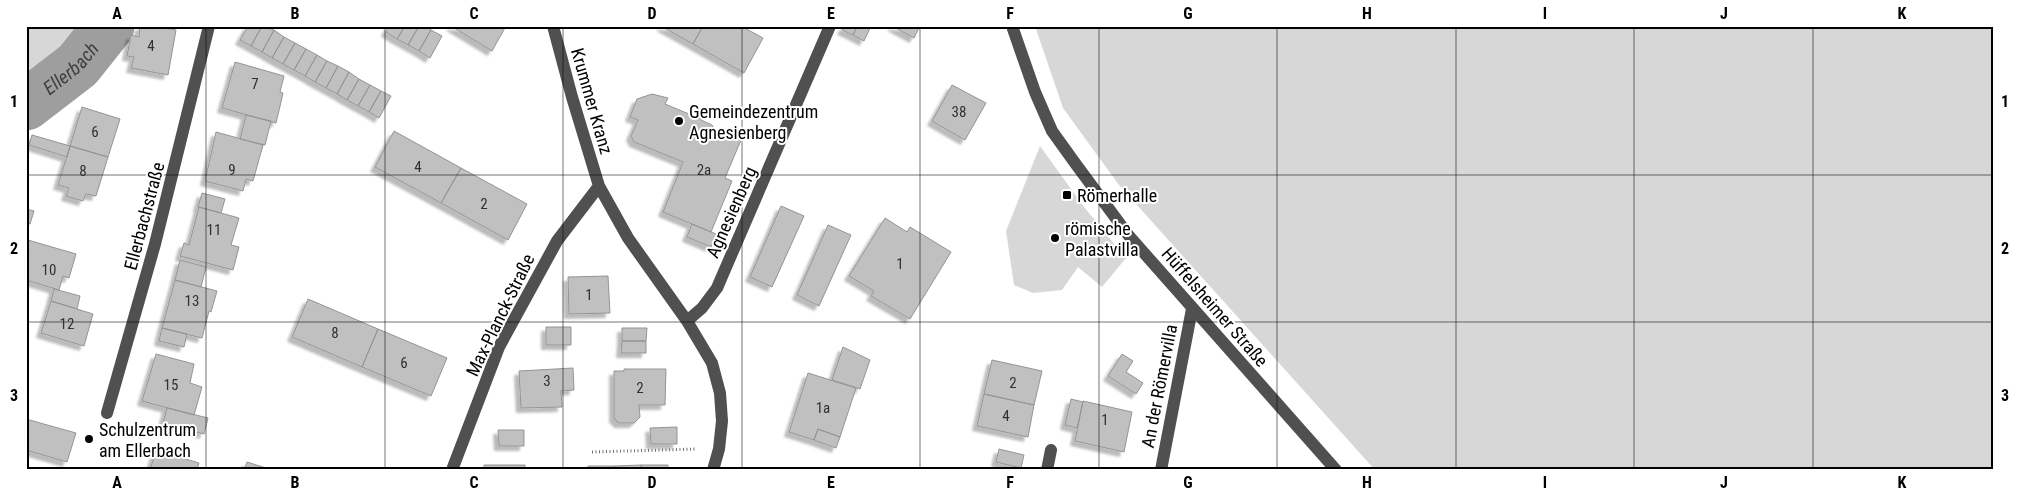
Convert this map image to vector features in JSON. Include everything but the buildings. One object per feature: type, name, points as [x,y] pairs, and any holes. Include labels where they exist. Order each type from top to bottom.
[{"type":"street","name":"Ellerbachstraße","points":[[107,413],[155,244],[209,26]]},
{"type":"street","name":"Krummer Kranz","points":[[553,26],[599,186]]},
{"type":"street","name":"Agnesienberg","points":[[687,321],[702,308],[717,288],[830,26]]},
{"type":"street","name":"Hüffelsheimer Straße","points":[[1012,26],[1034,92],[1052,131],[1129,236],[1336,470]]},
{"type":"street","points":[[599,186],[628,238],[687,321],[712,362],[720,393],[722,421],[719,449],[713,470]]},
{"type":"street","name":"Max-Planck-Straße","points":[[452,470],[500,347],[557,241],[599,186]]},
{"type":"street","name":"An der Römervilla","points":[[1161,470],[1192,309]]},
{"type":"street","points":[[1047,470],[1051,450]]},
{"type":"path","points":[[592,452],[719,449]]},
{"type":"shaded area","points":[[26,26],[82,26],[32,77],[26,80]]},
{"type":"shaded area","points":[[1035,26],[1993,26],[1993,470],[1375,470],[1119,185],[1063,108]]},
{"type":"shaded area","points":[[1040,146],[1084,207],[1126,258],[1102,287],[1078,267],[1062,290],[1033,293],[1014,285],[1006,231]]},
{"type":"waterway","name":"Ellerbach","points":[[26,105],[78,65],[109,26]]},
{"type":"place","name":"Gemeindezentrum Agnesienberg","points":[[679,121]]},
{"type":"place","name":"Römerhalle","points":[[1067,195]]},
{"type":"place","name":"römische Palastvilla","points":[[1055,238]]},
{"type":"place","name":"Schulzentrum am Ellerbach","points":[[89,439]]}]
